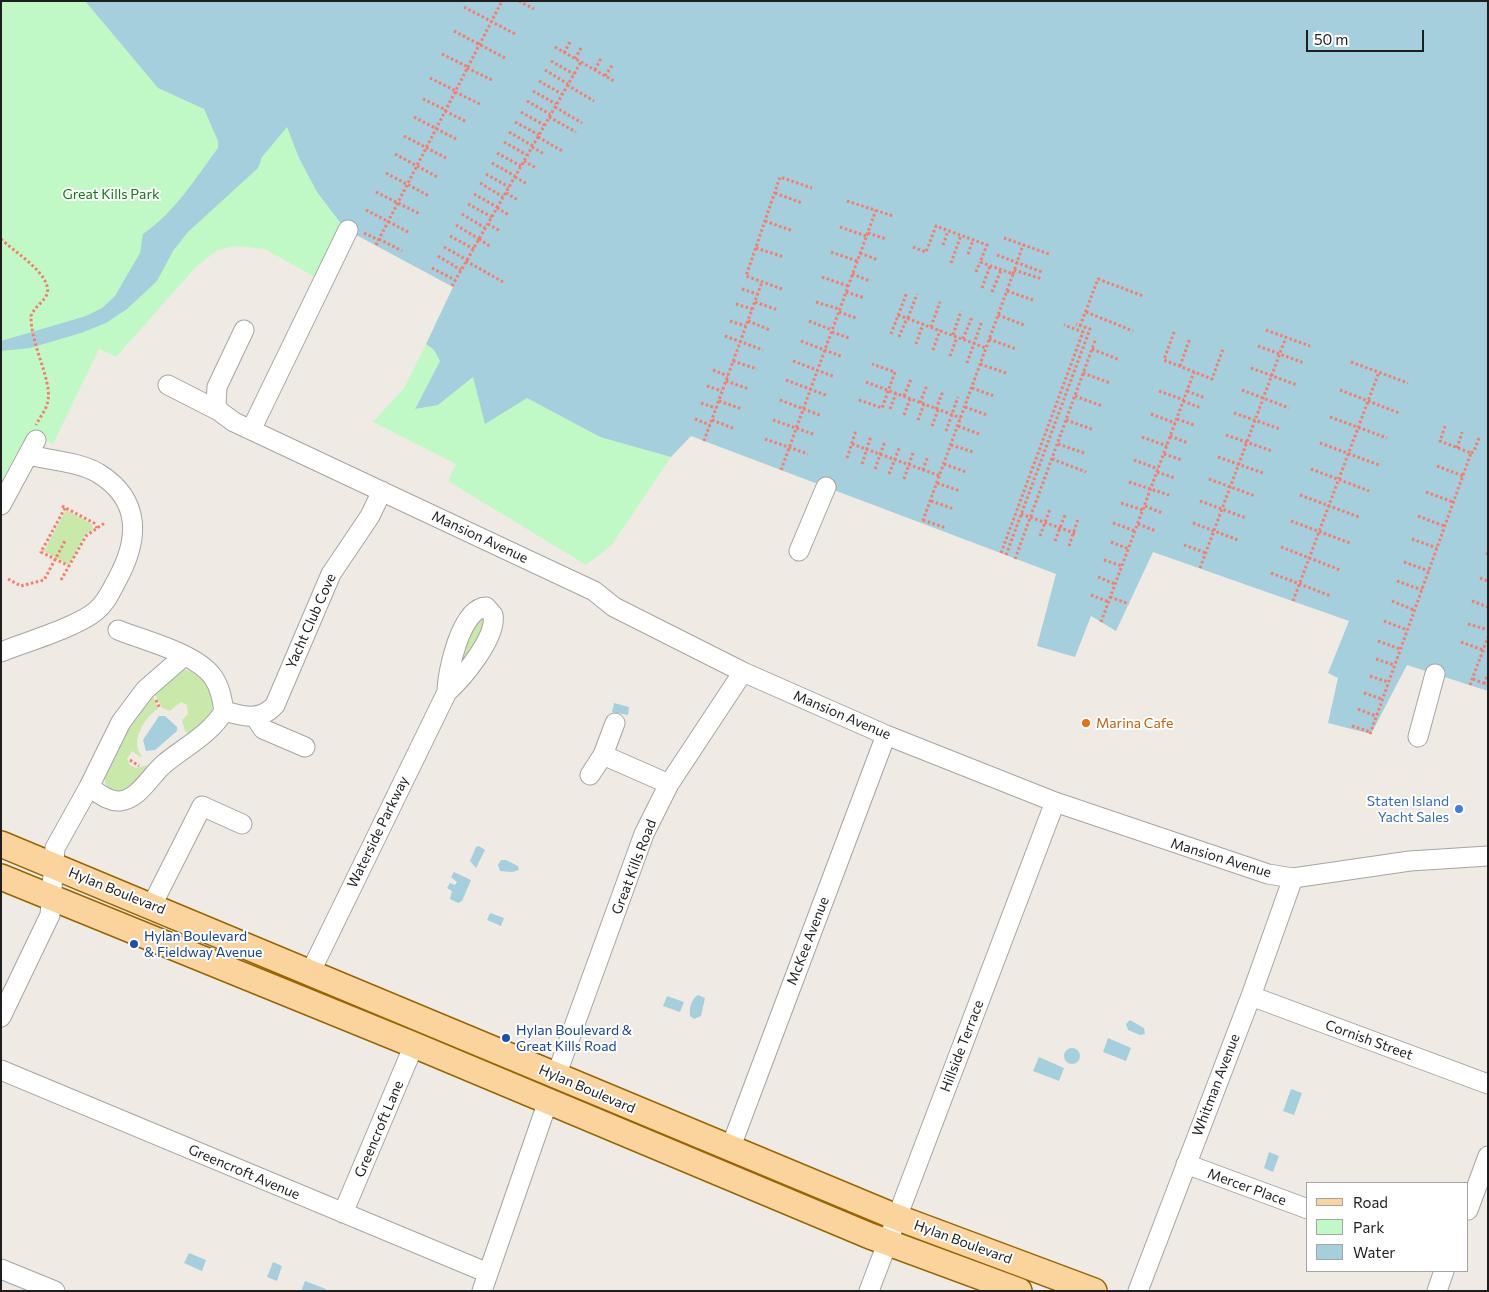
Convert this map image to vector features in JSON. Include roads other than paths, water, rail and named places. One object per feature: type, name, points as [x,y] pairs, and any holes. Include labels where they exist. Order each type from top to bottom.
[{"type":"main road","name":"Hylan Boulevard","points":[[1,844],[152,905],[310,973],[896,1217],[1094,1291]]},
{"type":"main road","name":"Hylan Boulevard","points":[[1,877],[414,1045],[886,1242],[1019,1291]]},
{"type":"street","points":[[243,426],[352,230]]},
{"type":"street","points":[[219,411],[216,404],[217,387],[244,330]]},
{"type":"street","name":"Mansion Avenue","points":[[168,385],[219,411],[243,426],[594,591],[614,607],[743,672],[886,734],[1055,802],[1227,862],[1268,874],[1293,878],[1410,861],[1488,856]]},
{"type":"street","points":[[1,505],[33,442],[97,473],[113,484],[130,512],[133,542],[129,559],[107,599],[96,611],[81,620],[1,652]]},
{"type":"street","points":[[799,552],[826,487]]},
{"type":"street","name":"Yacht Club Cove","points":[[256,717],[265,714],[275,705],[331,574],[370,516],[382,492]]},
{"type":"street","points":[[89,787],[112,800],[127,799],[139,791],[163,765],[213,726],[224,711],[222,696],[213,676],[201,665],[184,656],[118,630]]},
{"type":"street","points":[[1,1017],[47,922],[52,898],[55,848],[89,787],[121,722],[145,690],[184,656]]},
{"type":"street","name":"Great Kills Road","points":[[556,1076],[644,834],[669,784],[743,672]]},
{"type":"street","points":[[1418,737],[1435,674]]},
{"type":"street","name":"Waterside Parkway","points":[[310,973],[447,692]]},
{"type":"street","points":[[224,711],[256,717],[263,729],[305,747]]},
{"type":"street","points":[[590,775],[603,755],[615,723]]},
{"type":"street","name":"McKee Avenue","points":[[730,1149],[886,734]]},
{"type":"street","points":[[603,755],[669,784]]},
{"type":"street","name":"Hillside Terrace","points":[[869,1291],[886,1242],[1055,802]]},
{"type":"street","points":[[152,905],[202,806],[242,824]]},
{"type":"street","name":"Whitman Avenue","points":[[1138,1291],[1251,996],[1293,878]]},
{"type":"street","name":"Cornish Street","points":[[1251,996],[1488,1084]]},
{"type":"street","name":"Greencroft Lane","points":[[343,1213],[414,1045]]},
{"type":"street","name":"Greencroft Avenue","points":[[1,1070],[488,1272]]},
{"type":"street","points":[[482,1291],[548,1102]]},
{"type":"street","points":[[1476,1202],[1488,1156]]},
{"type":"street","name":"Mercer Place","points":[[1186,1164],[1306,1208]]},
{"type":"street","points":[[1,1268],[55,1291]]},
{"type":"street","points":[[1437,1291],[1444,1272]]},
{"type":"water","points":[[85,1],[1488,1],[1488,691],[1407,665],[1371,734],[1328,723],[1338,678],[1328,673],[1349,621],[1153,552],[1116,631],[1091,616],[1075,657],[1037,646],[1056,574],[691,436],[671,457],[600,437],[527,398],[485,424],[473,377],[438,405],[415,409],[440,361],[434,350],[426,344],[453,287],[345,229],[317,192],[299,158],[287,127],[262,157],[258,168],[188,232],[173,251],[157,281],[127,309],[106,323],[81,333],[30,348],[1,351],[1,341],[86,316],[102,308],[115,296],[140,253],[143,234],[175,205],[218,148],[218,141],[204,109],[158,88]]},
{"type":"water","points":[[614,703],[629,707],[628,715],[612,712]]},
{"type":"water","points":[[159,716],[165,716],[177,727],[177,731],[155,750],[146,751],[143,740]]},
{"type":"water","points":[[479,846],[485,850],[476,868],[470,861],[476,847]]},
{"type":"water","points":[[501,860],[506,860],[518,866],[519,870],[512,872],[500,871],[498,865]]},
{"type":"water","points":[[454,872],[471,880],[462,901],[458,903],[450,899],[452,891],[447,888],[450,883],[455,885],[457,882],[451,877]]},
{"type":"water","points":[[490,913],[504,918],[501,926],[487,920]]},
{"type":"water","points":[[698,995],[705,998],[701,1016],[694,1019],[690,1016],[690,1007]]},
{"type":"water","points":[[667,996],[684,1002],[680,1012],[663,1006]]},
{"type":"water","points":[[1130,1020],[1144,1028],[1145,1034],[1140,1035],[1128,1030],[1126,1024]]},
{"type":"water","points":[[1108,1038],[1131,1048],[1126,1061],[1103,1052]]},
{"type":"water","points":[[1069,1048],[1075,1048],[1080,1053],[1078,1062],[1069,1064],[1064,1059],[1064,1053]]},
{"type":"water","points":[[1039,1057],[1064,1068],[1059,1081],[1033,1071]]},
{"type":"water","points":[[1291,1089],[1302,1093],[1294,1115],[1283,1111]]},
{"type":"water","points":[[1269,1152],[1279,1156],[1273,1172],[1264,1168]]},
{"type":"water","points":[[189,1253],[206,1260],[202,1271],[184,1263]]},
{"type":"water","points":[[273,1262],[282,1266],[277,1281],[267,1277]]},
{"type":"water","points":[[305,1281],[326,1289],[325,1291],[301,1291]]},
{"type":"place","name":"Marina Cafe","points":[[1086,723]]},
{"type":"place","name":"Staten Island Yacht Sales","points":[[1459,809]]},
{"type":"place","name":"Hylan Boulevard & Fieldway Avenue","points":[[134,944]]},
{"type":"place","name":"Hylan Boulevard & Great Kills Road","points":[[506,1038]]},
{"type":"park label","name":"Great Kills Park","points":[[111,194]]}]
